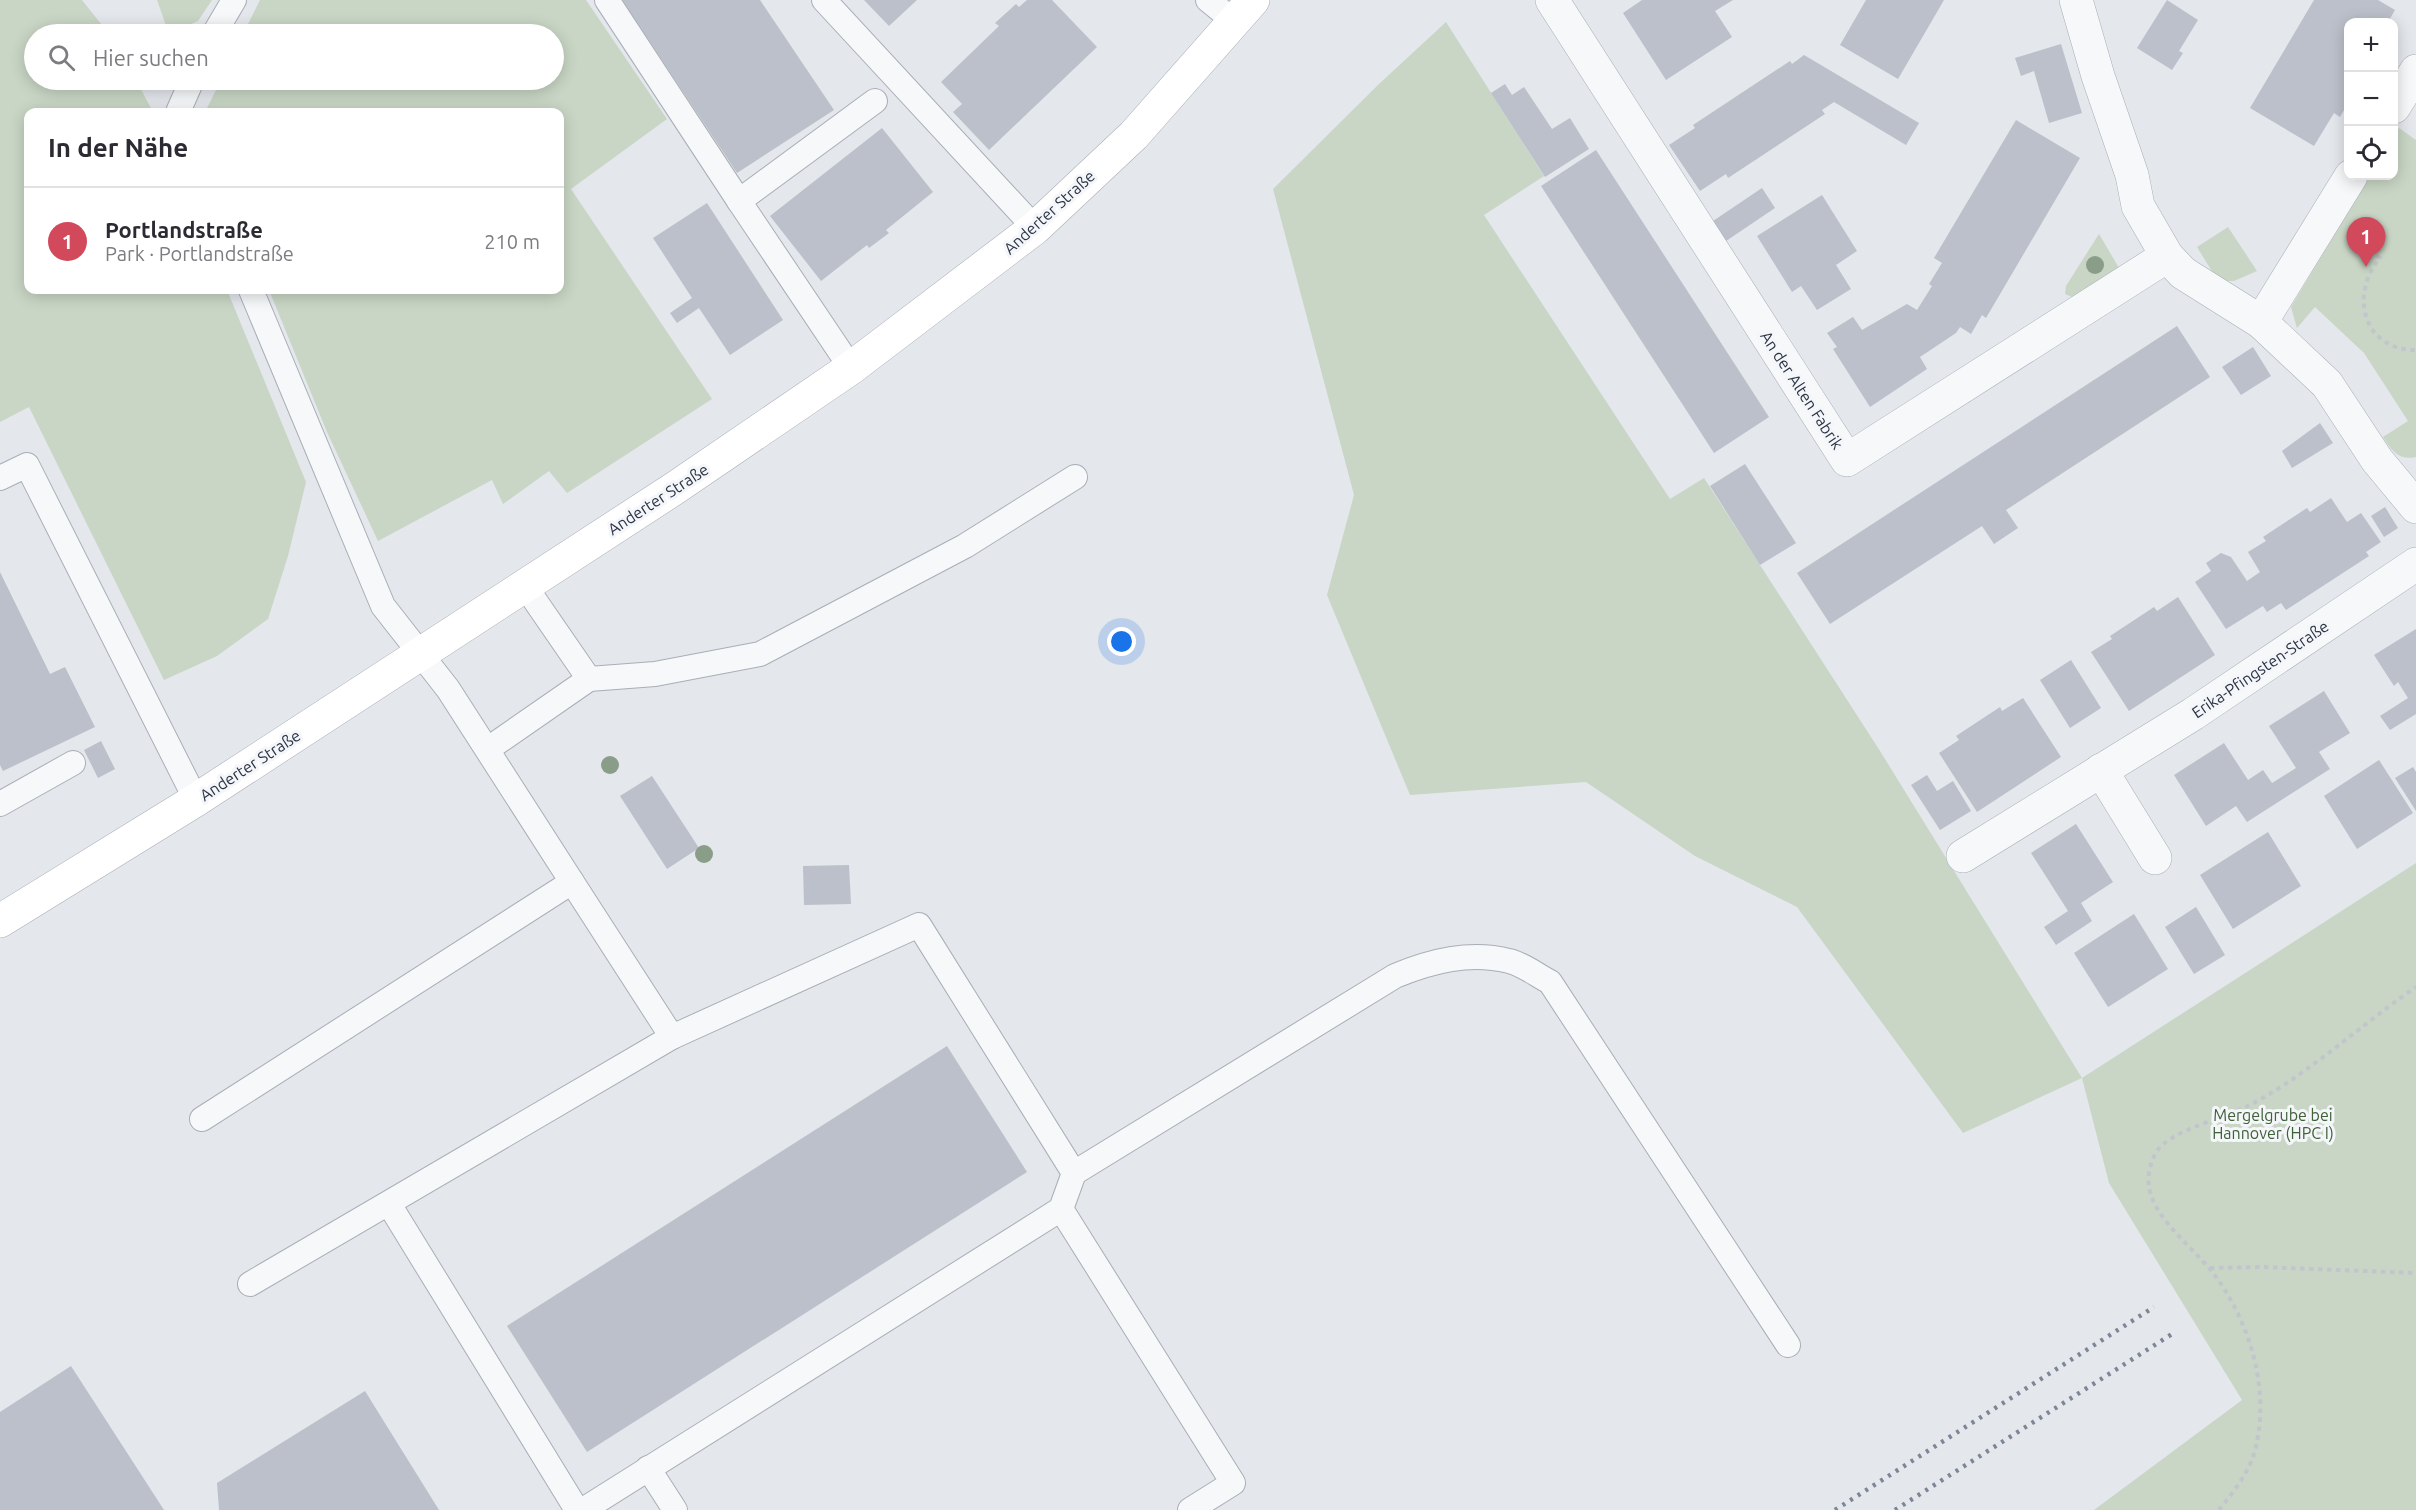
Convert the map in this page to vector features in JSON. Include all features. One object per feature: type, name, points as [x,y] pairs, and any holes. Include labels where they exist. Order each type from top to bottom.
[{"type":"main road","name":"Anderter Straße","points":[[3,913],[196,800],[525,586],[851,368],[1035,228],[1134,135],[1244,11]]},
{"type":"street","name":"An der Alten Fabrik","points":[[1552,0],[1847,460],[2167,256]]},
{"type":"street","points":[[2076,0],[2098,76],[2132,175],[2138,206],[2167,256],[2183,273],[2261,322],[2326,384],[2377,460],[2413,497]]},
{"type":"street","points":[[2398,100],[2416,71]]},
{"type":"street","points":[[2261,322],[2349,180]]},
{"type":"street","name":"Erika-Pfingsten-Straße","points":[[1963,856],[2193,714],[2416,564]]},
{"type":"street","points":[[2101,770],[2155,858]]},
{"type":"lane","points":[[220,24],[234,0]]},
{"type":"lane","points":[[607,0],[851,368]]},
{"type":"lane","points":[[824,0],[1035,228]]},
{"type":"lane","points":[[1208,0],[1244,11]]},
{"type":"lane","points":[[179,108],[187,90]]},
{"type":"lane","points":[[739,201],[874,101]]},
{"type":"lane","points":[[253,294],[383,606],[419,655],[448,689],[672,1037]]},
{"type":"lane","points":[[0,478],[27,465],[196,800]]},
{"type":"lane","points":[[488,749],[589,678],[655,674],[760,654],[965,546],[1075,477]]},
{"type":"lane","points":[[525,586],[589,678]]},
{"type":"lane","points":[[0,804],[73,763]]},
{"type":"lane","points":[[202,1119],[572,882]]},
{"type":"lane","points":[[250,1284],[672,1037],[919,925],[1074,1173]]},
{"type":"lane","points":[[583,1510],[1060,1209],[1074,1173],[1395,976],[1427,962],[1467,957],[1510,961],[1550,982],[1788,1345]]},
{"type":"lane","points":[[389,1204],[577,1510]]},
{"type":"lane","points":[[1060,1209],[1233,1483],[1190,1510]]},
{"type":"lane","points":[[648,1468],[675,1510]]},
{"type":"path","points":[[2322,223],[2380,258],[2369,272],[2363,288],[2362,305],[2368,321],[2378,335],[2391,345],[2416,350]]},
{"type":"path","points":[[2219,1510],[2236,1489],[2253,1457],[2259,1425],[2259,1379],[2247,1336],[2228,1296],[2209,1269],[2167,1220],[2151,1195],[2148,1170],[2158,1149],[2188,1130],[2236,1112],[2276,1092],[2373,1016],[2416,987]]},
{"type":"path","points":[[2209,1269],[2262,1267],[2416,1273]]},
{"type":"green space","points":[[0,0],[82,0],[101,24],[24,24],[24,90],[141,90],[151,108],[24,108],[24,294],[229,294],[306,482],[288,556],[268,619],[217,656],[164,680],[29,407],[0,422]]},
{"type":"green space","points":[[157,0],[212,0],[198,21],[191,24],[165,24]]},
{"type":"green space","points":[[260,0],[586,0],[667,119],[571,189],[712,399],[567,493],[549,471],[503,504],[492,480],[378,541],[327,432],[271,294],[564,294],[564,108],[207,108],[216,90],[564,90],[564,24],[248,24]]},
{"type":"green space","points":[[1446,22],[1544,176],[1484,215],[1670,499],[1704,478],[1880,751],[2082,1078],[1963,1133],[1797,907],[1695,856],[1586,782],[1410,795],[1327,595],[1354,495],[1273,189],[1379,84]]},
{"type":"green space","points":[[2399,128],[2416,140],[2416,457],[2410,458],[2396,453],[2383,437],[2408,421],[2364,353],[2315,307],[2297,328],[2291,307],[2368,180],[2398,180]]},
{"type":"green space","points":[[2228,227],[2257,271],[2234,281],[2218,281],[2197,247]]},
{"type":"green space","points":[[2099,234],[2119,268],[2072,297],[2065,294],[2066,286]]},
{"type":"green space","name":"Mergelgrube bei Hannover (HPC I)","points":[[2416,863],[2416,1510],[2094,1510],[2242,1400],[2109,1183],[2082,1078]]},
{"type":"building","points":[[622,0],[760,0],[834,110],[737,173]]},
{"type":"building","points":[[864,0],[917,0],[889,26]]},
{"type":"building","points":[[1027,0],[1052,0],[1097,47],[989,150],[953,112],[962,104],[941,82],[999,26],[995,23],[1016,4],[1019,7]]},
{"type":"building","points":[[1642,0],[1733,0],[1715,11],[1732,37],[1666,80],[1623,13]]},
{"type":"building","points":[[1866,0],[1944,0],[1898,79],[1840,45]]},
{"type":"building","points":[[2167,0],[2198,20],[2179,51],[2183,53],[2172,70],[2137,48]]},
{"type":"building","points":[[2314,0],[2378,0],[2395,10],[2390,18],[2344,18],[2344,110],[2340,117],[2334,113],[2314,146],[2250,108]]},
{"type":"building","points":[[2061,44],[2082,113],[2049,123],[2034,71],[2021,76],[2015,58]]},
{"type":"building","points":[[1804,55],[1919,123],[1906,145],[1834,102],[1822,110],[1825,114],[1728,178],[1726,174],[1700,191],[1669,145],[1695,128],[1693,125],[1790,61],[1792,64]]},
{"type":"building","points":[[1505,84],[1512,95],[1524,87],[1552,129],[1570,118],[1589,149],[1545,177],[1491,93]]},
{"type":"building","points":[[2016,120],[2080,158],[1986,318],[1982,315],[1971,334],[1960,327],[1956,333],[1920,357],[1927,369],[1870,407],[1833,349],[1837,347],[1827,333],[1853,317],[1862,330],[1907,304],[1917,310],[1932,286],[1929,284],[1942,263],[1934,258]]},
{"type":"building","points":[[882,128],[933,192],[886,230],[889,233],[869,248],[867,245],[821,281],[770,216]]},
{"type":"building","points":[[1596,150],[1769,417],[1714,453],[1541,186]]},
{"type":"building","points":[[1762,188],[1775,208],[1726,241],[1713,221]]},
{"type":"building","points":[[1822,195],[1857,251],[1836,265],[1851,289],[1817,310],[1801,286],[1792,292],[1757,236]]},
{"type":"building","points":[[707,203],[783,320],[730,355],[699,308],[677,323],[670,313],[692,298],[653,238]]},
{"type":"building","points":[[2177,326],[2210,377],[2006,510],[2018,528],[1994,544],[1982,526],[1830,624],[1797,573]]},
{"type":"building","points":[[2253,347],[2271,376],[2241,395],[2222,367]]},
{"type":"building","points":[[2320,423],[2333,443],[2292,468],[2282,451]]},
{"type":"building","points":[[1745,464],[1796,543],[1760,565],[1710,486]]},
{"type":"building","points":[[2331,498],[2347,522],[2361,513],[2381,542],[2366,552],[2369,556],[2286,610],[2281,603],[2267,612],[2263,606],[2226,629],[2195,582],[2211,571],[2206,563],[2221,553],[2231,557],[2247,581],[2260,572],[2248,552],[2266,541],[2263,537],[2307,508],[2310,512]]},
{"type":"building","points":[[2385,507],[2398,528],[2384,537],[2371,516]]},
{"type":"building","points":[[0,572],[50,674],[65,667],[95,727],[3,771],[0,765]]},
{"type":"building","points":[[2178,597],[2215,655],[2129,711],[2091,652],[2112,639],[2110,636],[2154,607],[2157,611]]},
{"type":"building","points":[[2416,629],[2416,714],[2390,730],[2380,716],[2408,698],[2398,682],[2394,686],[2374,655]]},
{"type":"building","points":[[2071,660],[2101,708],[2070,728],[2040,680]]},
{"type":"building","points":[[2324,691],[2350,733],[2319,752],[2330,769],[2247,822],[2236,806],[2206,826],[2174,775],[2224,743],[2248,780],[2263,770],[2272,783],[2296,768],[2269,726]]},
{"type":"building","points":[[2023,698],[2061,757],[1977,812],[1939,753],[1959,740],[1956,736],[2000,707],[2002,711]]},
{"type":"building","points":[[101,741],[115,769],[98,778],[84,750]]},
{"type":"building","points":[[2379,760],[2413,813],[2357,849],[2324,796]]},
{"type":"building","points":[[2413,767],[2416,772],[2416,811],[2395,778]]},
{"type":"building","points":[[1927,775],[1937,791],[1953,781],[1971,811],[1940,830],[1911,785]]},
{"type":"building","points":[[652,776],[699,848],[667,869],[620,796]]},
{"type":"building","points":[[2076,824],[2113,882],[2081,903],[2092,921],[2056,945],[2044,927],[2068,911],[2031,853]]},
{"type":"building","points":[[2268,832],[2301,886],[2233,929],[2200,875]]},
{"type":"building","points":[[849,865],[851,904],[804,905],[803,866]]},
{"type":"building","points":[[2196,907],[2225,955],[2194,974],[2165,927]]},
{"type":"building","points":[[2134,914],[2168,969],[2108,1007],[2074,953]]},
{"type":"building","points":[[947,1046],[1027,1172],[587,1452],[507,1326]]},
{"type":"building","points":[[71,1366],[164,1510],[0,1510],[0,1412]]},
{"type":"building","points":[[365,1391],[439,1510],[219,1510],[217,1483]]},
{"type":"railway","points":[[1835,1510],[2154,1307]]},
{"type":"railway","points":[[1895,1510],[2172,1334]]},
{"type":"place","name":"Portlandstraße","points":[[2366,267]]}]
